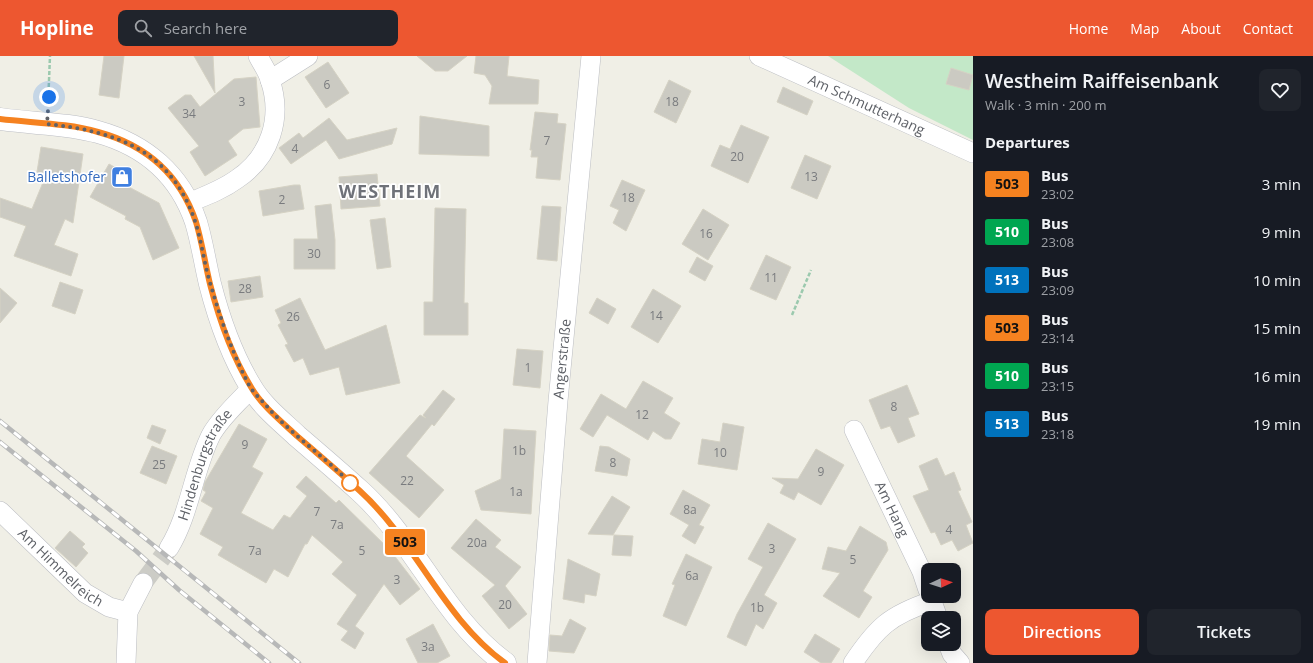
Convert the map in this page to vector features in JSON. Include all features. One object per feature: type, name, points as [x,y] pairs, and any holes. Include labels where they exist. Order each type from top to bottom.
[{"type":"street","points":[[188,203],[220,189],[237,179],[253,166],[265,151],[273,133],[274,96],[270,80],[258,56]]},
{"type":"street","points":[[270,80],[308,56]]},
{"type":"street","name":"Angerstraße","points":[[537,663],[558,396],[591,56]]},
{"type":"street","name":"Am Schmutterhang","points":[[759,56],[973,154]]},
{"type":"street","points":[[0,119],[76,127],[99,132],[141,149],[164,167],[177,184],[188,203],[195,220],[210,284],[228,339],[251,388],[274,415],[376,507],[412,551],[455,614],[493,659]]},
{"type":"street","name":"Hindenburgstraße","points":[[169,548],[179,531],[199,465],[211,436],[217,426],[251,388]]},
{"type":"street","name":"Am Hang","points":[[854,430],[911,549],[921,574]]},
{"type":"street","name":"Am Himmelreich","points":[[0,511],[85,593],[110,607],[128,612]]},
{"type":"street","points":[[126,663],[128,612],[143,583]]},
{"type":"street","name":"Am Hang","points":[[853,663],[870,638],[890,619],[909,609],[926,603]]},
{"type":"street","points":[[951,651],[960,663]]},
{"type":"path","points":[[47,124],[50,56]]},
{"type":"path","points":[[792,315],[811,270]]},
{"type":"green space","points":[[828,56],[973,56],[973,140],[909,108]]},
{"type":"building","points":[[104,56],[124,56],[119,98],[99,95]]},
{"type":"building","points":[[194,56],[213,56],[215,93]]},
{"type":"building","points":[[417,56],[467,56],[448,71],[435,71]]},
{"type":"building","points":[[476,56],[509,56],[507,76],[539,80],[538,104],[489,104],[492,86],[485,75],[474,73]]},
{"type":"building","points":[[328,62],[349,93],[326,108],[305,77]]},
{"type":"building","points":[[951,68],[973,75],[969,90],[946,84]]},
{"type":"building","points":[[256,77],[260,127],[243,129],[228,141],[237,155],[205,176],[190,152],[199,146],[168,108],[185,95],[191,95],[200,107],[234,79]]},
{"type":"building","points":[[669,80],[691,91],[676,123],[654,112]]},
{"type":"building","points":[[783,87],[813,101],[807,115],[777,102]]},
{"type":"building","points":[[535,112],[558,114],[557,123],[566,124],[560,180],[536,178],[538,157],[531,157],[532,150],[530,150]]},
{"type":"building","points":[[420,116],[489,126],[489,156],[419,154]]},
{"type":"building","points":[[329,118],[347,140],[397,128],[392,144],[339,159],[326,140],[291,164],[279,148],[299,133],[303,138]]},
{"type":"building","points":[[741,125],[769,137],[748,183],[711,166],[720,145],[730,149]]},
{"type":"building","points":[[41,147],[83,154],[73,223],[65,219],[54,245],[78,254],[71,276],[14,256],[26,226],[0,217],[0,198],[32,209],[44,180],[36,178]]},
{"type":"building","points":[[805,155],[831,166],[817,199],[791,188]]},
{"type":"building","points":[[109,164],[132,177],[127,186],[159,203],[179,248],[153,260],[140,227],[125,219],[126,216],[90,197]]},
{"type":"building","points":[[377,174],[380,206],[341,209],[339,177]]},
{"type":"building","points":[[622,180],[645,190],[626,231],[613,223],[619,210],[610,206]]},
{"type":"building","points":[[300,185],[304,209],[263,216],[259,191]]},
{"type":"building","points":[[331,204],[335,240],[335,269],[294,269],[294,239],[318,239],[315,206]]},
{"type":"building","points":[[542,206],[561,207],[557,261],[537,259]]},
{"type":"building","points":[[435,208],[466,209],[464,303],[468,303],[468,335],[424,335],[424,302],[433,302]]},
{"type":"building","points":[[703,209],[729,225],[708,260],[682,244]]},
{"type":"building","points":[[385,218],[391,267],[377,269],[370,220]]},
{"type":"building","points":[[766,255],[791,267],[776,300],[750,289]]},
{"type":"building","points":[[697,257],[713,266],[705,281],[689,272]]},
{"type":"building","points":[[260,276],[263,297],[231,302],[228,281]]},
{"type":"building","points":[[60,282],[83,290],[75,314],[52,306]]},
{"type":"building","points":[[0,288],[17,303],[0,323]]},
{"type":"building","points":[[653,289],[681,306],[658,343],[631,327]]},
{"type":"building","points":[[300,298],[325,350],[386,325],[400,383],[346,395],[339,367],[310,375],[303,358],[294,362],[285,345],[288,344],[278,325],[281,323],[275,310]]},
{"type":"building","points":[[597,298],[616,309],[608,324],[589,313]]},
{"type":"building","points":[[517,349],[543,351],[540,388],[513,385]]},
{"type":"building","points":[[643,381],[673,398],[664,413],[680,423],[671,439],[665,439],[653,431],[648,440],[607,415],[593,437],[580,429],[601,394],[626,409]]},
{"type":"building","points":[[907,385],[919,414],[908,418],[915,436],[898,443],[890,426],[881,429],[869,400]]},
{"type":"building","points":[[443,390],[455,399],[434,426],[432,424],[406,456],[444,490],[419,518],[369,473],[420,415],[426,418],[423,415]]},
{"type":"building","points":[[723,423],[744,427],[737,470],[698,464],[702,439],[720,442]]},
{"type":"building","points":[[239,424],[267,439],[252,467],[263,473],[241,513],[273,530],[284,515],[290,518],[307,496],[296,487],[306,476],[336,503],[339,500],[390,550],[420,589],[400,605],[384,584],[355,626],[364,633],[355,649],[341,640],[348,631],[337,624],[357,595],[332,574],[343,562],[312,535],[307,544],[305,544],[288,577],[274,569],[266,583],[218,555],[223,547],[200,534],[213,508],[201,501],[206,492],[203,490],[205,482]]},
{"type":"building","points":[[152,425],[166,430],[160,444],[147,438]]},
{"type":"building","points":[[504,429],[536,431],[531,514],[481,510],[475,491],[501,479]]},
{"type":"building","points":[[152,446],[177,456],[166,484],[140,473]]},
{"type":"building","points":[[600,446],[609,447],[630,459],[627,476],[595,471]]},
{"type":"building","points":[[816,449],[844,465],[821,505],[798,492],[794,500],[780,493],[784,485],[772,478],[798,479]]},
{"type":"building","points":[[937,458],[945,476],[954,472],[961,490],[958,491],[972,522],[966,525],[973,543],[958,551],[952,540],[941,545],[935,532],[931,533],[913,496],[929,490],[919,466]]},
{"type":"building","points":[[683,490],[710,505],[699,525],[704,527],[695,544],[682,536],[689,525],[670,514]]},
{"type":"building","points":[[612,496],[630,507],[613,535],[588,534]]},
{"type":"building","points":[[476,519],[501,540],[495,547],[521,567],[505,586],[527,614],[509,629],[482,596],[495,585],[451,548]]},
{"type":"building","points":[[768,523],[796,539],[764,595],[777,603],[763,629],[756,624],[746,646],[727,637],[737,614],[763,567],[748,559]]},
{"type":"building","points":[[860,526],[886,542],[888,550],[863,591],[872,597],[859,618],[823,596],[840,573],[822,569],[828,547],[846,551]]},
{"type":"building","points":[[70,531],[85,544],[82,547],[88,553],[76,567],[55,548]]},
{"type":"building","points":[[614,535],[633,536],[631,556],[612,555]]},
{"type":"building","points":[[686,554],[712,567],[686,626],[663,616],[675,585],[672,584]]},
{"type":"building","points":[[568,559],[600,574],[596,596],[585,594],[584,603],[563,599]]},
{"type":"building","points":[[570,619],[586,628],[574,653],[549,651],[550,635],[562,636]]},
{"type":"building","points":[[433,624],[450,656],[437,663],[418,663],[406,639]]},
{"type":"building","points":[[815,634],[840,649],[831,663],[821,663],[804,652]]},
{"type":"tunnel","points":[[143,583],[169,548]]},
{"type":"railway","points":[[0,421],[299,663]]},
{"type":"railway","points":[[0,442],[136,551],[179,590],[269,663]]},
{"type":"bus line","name":"503","points":[[0,119],[76,127],[99,132],[128,142],[141,149],[164,167],[182,191],[195,220],[210,284],[228,339],[251,388],[274,415],[376,507],[405,542],[455,614],[488,651],[505,663]]},
{"type":"place","name":"Balletshofer","points":[[122,177]]},
{"type":"district","name":"WESTHEIM","points":[[390,192]]},
{"type":"route","points":[[49,97],[47,124],[88,129],[128,142],[153,158],[164,167],[173,178],[182,191],[195,220],[210,284],[228,339],[251,388],[274,415],[350,483]]}]
